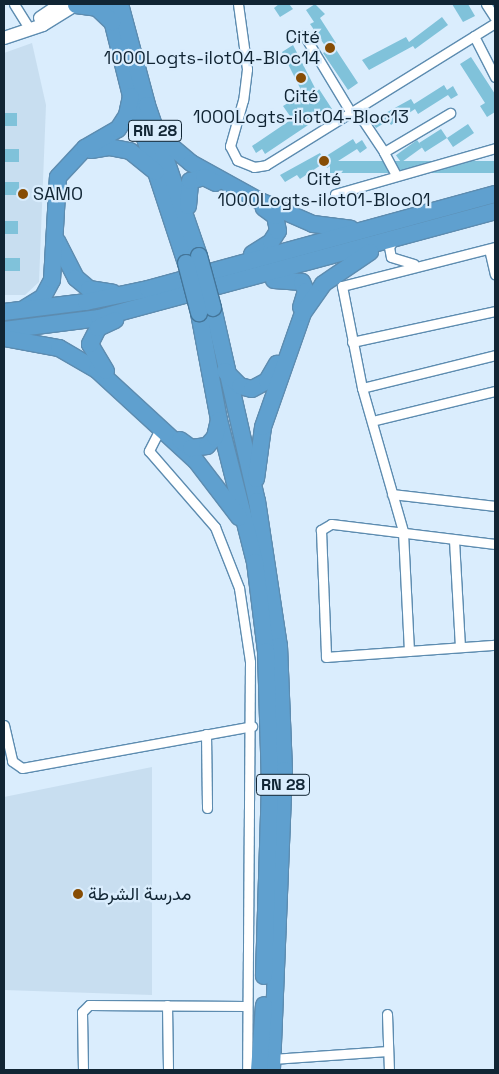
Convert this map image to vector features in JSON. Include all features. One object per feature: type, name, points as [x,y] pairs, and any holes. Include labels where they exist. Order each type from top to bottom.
[{"type":"highway","points":[[71,4],[97,8],[112,23]]},
{"type":"highway","points":[[108,4],[131,96],[158,175],[192,260]]},
{"type":"highway","name":"RN 28","points":[[120,4],[155,132],[192,232],[192,260],[224,370],[257,501],[274,601],[283,702],[272,1065]]},
{"type":"highway","points":[[10,312],[36,303],[49,289],[58,177],[77,154],[118,129],[127,114],[131,96]]},
{"type":"highway","points":[[155,132],[203,171],[288,214],[313,224],[363,230]]},
{"type":"highway","points":[[77,154],[99,148],[123,149],[138,155],[158,175]]},
{"type":"highway","points":[[192,232],[186,194],[190,181],[196,178],[212,181],[275,216],[278,231],[271,242],[222,268]]},
{"type":"highway","points":[[10,312],[125,294],[495,194]]},
{"type":"highway","points":[[4,330],[99,318],[495,211]]},
{"type":"highway","points":[[54,236],[69,268],[83,284],[96,292],[125,294]]},
{"type":"highway","points":[[257,501],[256,467],[263,427],[303,313],[312,297],[338,272],[394,239]]},
{"type":"highway","points":[[222,286],[295,278],[304,284],[306,291],[267,381],[246,388],[224,370]]},
{"type":"highway","points":[[150,305],[98,328],[90,344],[95,357],[191,448],[203,448],[213,441],[219,420]]},
{"type":"highway","points":[[206,310],[219,420],[250,539]]},
{"type":"highway","points":[[4,338],[45,344],[72,353],[118,388],[210,476],[234,506],[250,539]]},
{"type":"highway","name":"RN 28","points":[[250,539],[260,594],[270,706],[259,1070]]},
{"type":"main road","points":[[4,38],[29,28],[43,25],[71,4]]},
{"type":"street","points":[[14,4],[29,28]]},
{"type":"street","points":[[238,4],[246,69],[244,100],[229,138],[231,154],[237,160],[254,167],[266,165],[495,23]]},
{"type":"street","points":[[486,4],[495,18]]},
{"type":"street","points":[[304,35],[353,111],[384,152],[396,175]]},
{"type":"street","points":[[474,36],[495,78]]},
{"type":"street","points":[[384,152],[450,113]]},
{"type":"street","points":[[335,194],[495,148]]},
{"type":"street","points":[[394,239],[389,248],[391,257],[419,265]]},
{"type":"street","points":[[409,651],[403,531],[362,388],[342,286],[492,248],[495,274]]},
{"type":"street","points":[[352,342],[495,311]]},
{"type":"street","points":[[362,388],[495,355]]},
{"type":"street","points":[[372,421],[495,390]]},
{"type":"street","points":[[161,428],[149,451],[216,527],[239,588],[250,662],[252,726],[246,1006],[247,1070]]},
{"type":"street","points":[[392,494],[495,506]]},
{"type":"street","points":[[495,544],[454,540],[403,531],[323,525],[326,657],[495,644]]},
{"type":"street","points":[[454,540],[460,647]]},
{"type":"street","points":[[4,725],[12,760],[22,768],[252,726]]},
{"type":"street","points":[[206,734],[207,808]]},
{"type":"street","points":[[83,1070],[84,1008],[94,1004],[246,1006]]},
{"type":"street","points":[[167,1005],[168,1070]]},
{"type":"street","points":[[387,1014],[389,1070]]},
{"type":"street","points":[[272,1065],[388,1051]]},
{"type":"shaded area","name":"SAMO","points":[[32,43],[46,105],[39,282],[25,295],[4,295],[4,53]]},
{"type":"shaded area","name":"مدرسة الشرطة","points":[[152,767],[152,995],[4,990],[4,797]]},
{"type":"building","points":[[279,4],[289,4],[293,9],[280,17],[274,8]]},
{"type":"building","name":"Cité 1000Logts-ilot04-Bloc14","points":[[315,4],[325,14],[320,18],[336,43],[333,45],[358,83],[348,90],[323,53],[328,50],[310,24],[314,22],[306,10]]},
{"type":"building","points":[[452,4],[468,4],[475,16],[463,22]]},
{"type":"building","points":[[442,17],[448,25],[415,49],[413,46],[369,70],[362,60],[406,37],[409,42]]},
{"type":"building","points":[[293,45],[316,90],[319,89],[332,109],[265,154],[262,149],[256,153],[252,146],[292,119],[283,106],[303,94],[282,52]]},
{"type":"building","points":[[471,57],[495,94],[495,112],[487,117],[480,106],[485,103],[460,64]]},
{"type":"building","points":[[444,85],[447,90],[453,86],[458,95],[451,99],[448,95],[418,114],[415,109],[391,125],[388,121],[376,128],[371,121],[411,99],[414,104]]},
{"type":"building","points":[[4,113],[17,113],[17,126],[4,126]]},
{"type":"building","points":[[468,124],[474,133],[453,147],[447,138]]},
{"type":"building","points":[[441,129],[447,138],[425,152],[419,143]]},
{"type":"building","name":"Cité 1000Logts-ilot01-Bloc01","points":[[353,139],[356,144],[362,140],[367,148],[360,153],[357,149],[327,168],[324,163],[300,179],[297,175],[285,182],[280,175],[320,153],[323,158]]},
{"type":"building","points":[[417,140],[422,147],[401,163],[396,155]]},
{"type":"building","points":[[4,149],[19,149],[19,162],[4,162]]},
{"type":"building","points":[[330,161],[495,161],[495,173],[330,173]]},
{"type":"building","points":[[4,182],[19,182],[19,195],[4,195]]},
{"type":"building","points":[[4,221],[18,221],[18,234],[4,234]]},
{"type":"building","points":[[4,258],[20,258],[20,271],[4,271]]},
{"type":"place","name":"Cité 1000Logts-ilot04-Bloc14","points":[[330,48]]},
{"type":"place","name":"Cité 1000Logts-ilot04-Bloc13","points":[[301,78]]},
{"type":"place","name":"Cité 1000Logts-ilot01-Bloc01","points":[[324,161]]},
{"type":"place","name":"SAMO","points":[[23,194]]},
{"type":"place","name":"مدرسة الشرطة","points":[[78,894]]}]
